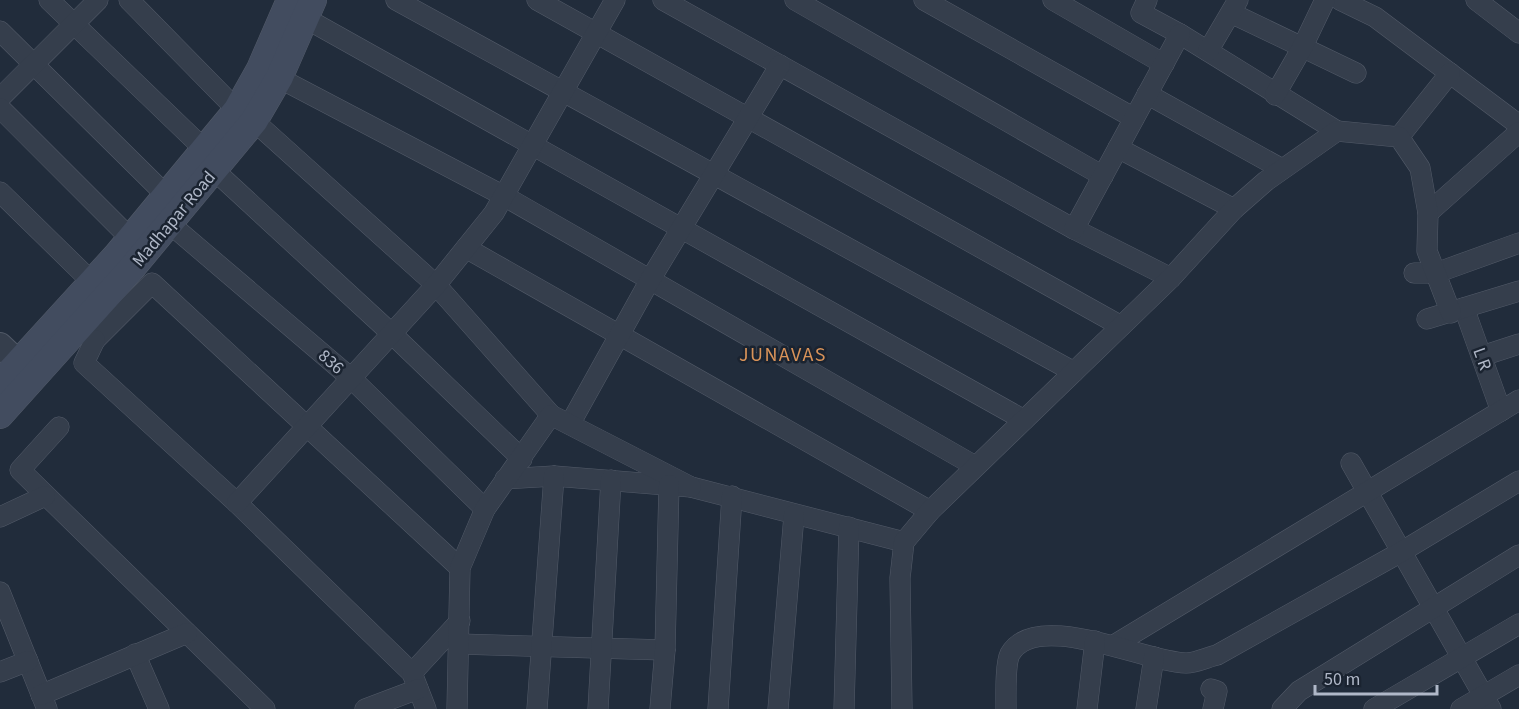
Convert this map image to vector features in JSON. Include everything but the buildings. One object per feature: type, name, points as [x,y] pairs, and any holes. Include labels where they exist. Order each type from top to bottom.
[{"type":"main road","name":"Madhapar Road","points":[[245,116],[260,69],[303,6]]},
{"type":"main road","name":"Madhapar Road","points":[[0,415],[88,333],[172,209],[245,116],[279,78],[303,6]]},
{"type":"main road","name":"Madhapar Road","points":[[0,383],[9,353],[92,282],[130,238],[172,209]]},
{"type":"street","points":[[50,0],[210,161],[522,459]]},
{"type":"street","points":[[0,98],[32,63],[98,0]]},
{"type":"street","points":[[129,0],[245,116],[436,285],[551,415],[692,487]]},
{"type":"street","points":[[396,0],[564,90],[1074,372]]},
{"type":"street","points":[[537,0],[1121,327]]},
{"type":"street","points":[[237,503],[436,285],[494,213],[615,0]]},
{"type":"street","points":[[663,0],[1074,229],[1171,278]]},
{"type":"street","points":[[795,0],[1103,176]]},
{"type":"street","points":[[924,0],[1134,118]]},
{"type":"street","points":[[1053,0],[1164,64]]},
{"type":"street","points":[[1147,0],[1141,13],[1180,34],[1275,95],[1337,131],[1399,136],[1450,73]]},
{"type":"street","points":[[1275,95],[1302,48],[1325,0]]},
{"type":"street","points":[[1340,0],[1375,17],[1450,73],[1518,132],[1428,213]]},
{"type":"street","points":[[1476,0],[1519,33]]},
{"type":"street","points":[[303,6],[533,143],[1024,420]]},
{"type":"street","points":[[1208,51],[1234,6],[1302,48],[1356,73]]},
{"type":"street","name":"836","points":[[0,31],[172,209],[352,379],[485,509]]},
{"type":"street","points":[[1074,229],[1180,34]]},
{"type":"street","points":[[570,424],[650,280],[780,65]]},
{"type":"street","points":[[279,78],[504,196],[975,466]]},
{"type":"street","points":[[1147,94],[1282,169]]},
{"type":"street","points":[[0,108],[130,238]]},
{"type":"street","points":[[902,709],[900,578],[904,542],[930,511],[1171,278],[1234,210],[1282,169],[1337,131]]},
{"type":"street","name":"L R","points":[[1399,136],[1420,168],[1428,213],[1427,251],[1436,273],[1482,356],[1514,404]]},
{"type":"street","points":[[1118,148],[1234,210]]},
{"type":"street","points":[[0,192],[92,282]]},
{"type":"street","points":[[1414,273],[1436,273],[1519,243]]},
{"type":"street","points":[[466,248],[930,511]]},
{"type":"street","points":[[426,709],[415,681],[237,503],[84,363],[88,333],[152,283],[305,427],[460,567]]},
{"type":"street","points":[[1427,319],[1519,291]]},
{"type":"street","points":[[1482,356],[1519,344]]},
{"type":"street","points":[[1087,709],[1105,643],[1514,404]]},
{"type":"street","points":[[457,709],[460,567],[485,509],[551,415]]},
{"type":"street","points":[[59,427],[20,470],[265,709]]},
{"type":"street","points":[[1351,463],[1488,703]]},
{"type":"street","points":[[505,479],[554,476],[692,487],[904,542]]},
{"type":"street","points":[[537,709],[554,476]]},
{"type":"street","points":[[598,709],[611,480]]},
{"type":"street","points":[[1006,709],[1009,656],[1019,643],[1035,636],[1105,643],[1154,657],[1186,663],[1217,655],[1401,552],[1519,481]]},
{"type":"street","points":[[660,709],[665,650],[669,485]]},
{"type":"street","points":[[0,518],[45,496]]},
{"type":"street","points":[[718,709],[732,496]]},
{"type":"street","points":[[778,709],[794,515]]},
{"type":"street","points":[[844,709],[849,526]]},
{"type":"street","points":[[1282,709],[1299,691],[1519,555]]},
{"type":"street","points":[[0,592],[44,702],[135,654],[187,633]]},
{"type":"street","points":[[365,709],[415,681],[460,621]]},
{"type":"street","points":[[1374,709],[1519,624]]},
{"type":"street","points":[[459,644],[665,650]]},
{"type":"street","points":[[135,654],[159,709]]},
{"type":"street","points":[[1146,709],[1154,657]]},
{"type":"street","points":[[0,672],[27,661]]},
{"type":"street","points":[[1461,709],[1488,703],[1519,675]]},
{"type":"street","points":[[1211,689],[1217,691],[1214,709]]},
{"type":"district","name":"JUNAVAS","points":[[783,355]]}]
